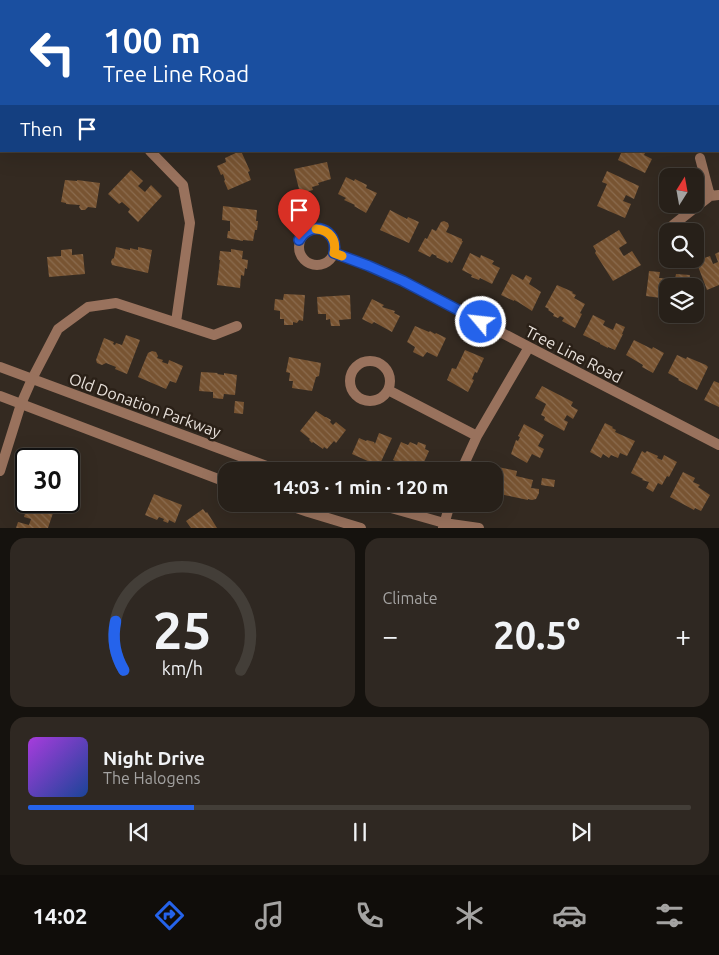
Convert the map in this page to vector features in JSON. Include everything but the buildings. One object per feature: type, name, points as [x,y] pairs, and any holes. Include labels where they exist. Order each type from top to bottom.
[{"type":"street","points":[[151,152],[184,185],[190,223],[176,322]]},
{"type":"street","points":[[675,223],[715,196],[700,158]]},
{"type":"street","name":"Tree Line Road","points":[[334,253],[403,281],[719,445]]},
{"type":"street","points":[[0,471],[21,404],[58,329],[88,308],[116,303],[214,335],[236,326]]},
{"type":"street","points":[[465,462],[477,436],[529,347]]},
{"type":"street","points":[[373,361],[379,363],[384,366],[390,378],[388,390],[379,399],[373,401],[360,399],[355,395],[350,384],[352,372],[361,362],[373,361]]},
{"type":"street","name":"Old Donation Parkway","points":[[0,367],[256,462]]},
{"type":"street","points":[[388,390],[477,436]]},
{"type":"street","points":[[0,396],[218,479]]},
{"type":"street","points":[[308,512],[361,528]]},
{"type":"street","points":[[403,512],[444,525],[480,528]]},
{"type":"street","points":[[444,525],[448,512]]},
{"type":"slow traffic","points":[[316,229],[328,232],[334,242],[334,253],[342,256]]},
{"type":"route","points":[[299,240],[311,229],[317,228],[328,232],[334,242],[334,253],[403,281],[481,322]]}]
